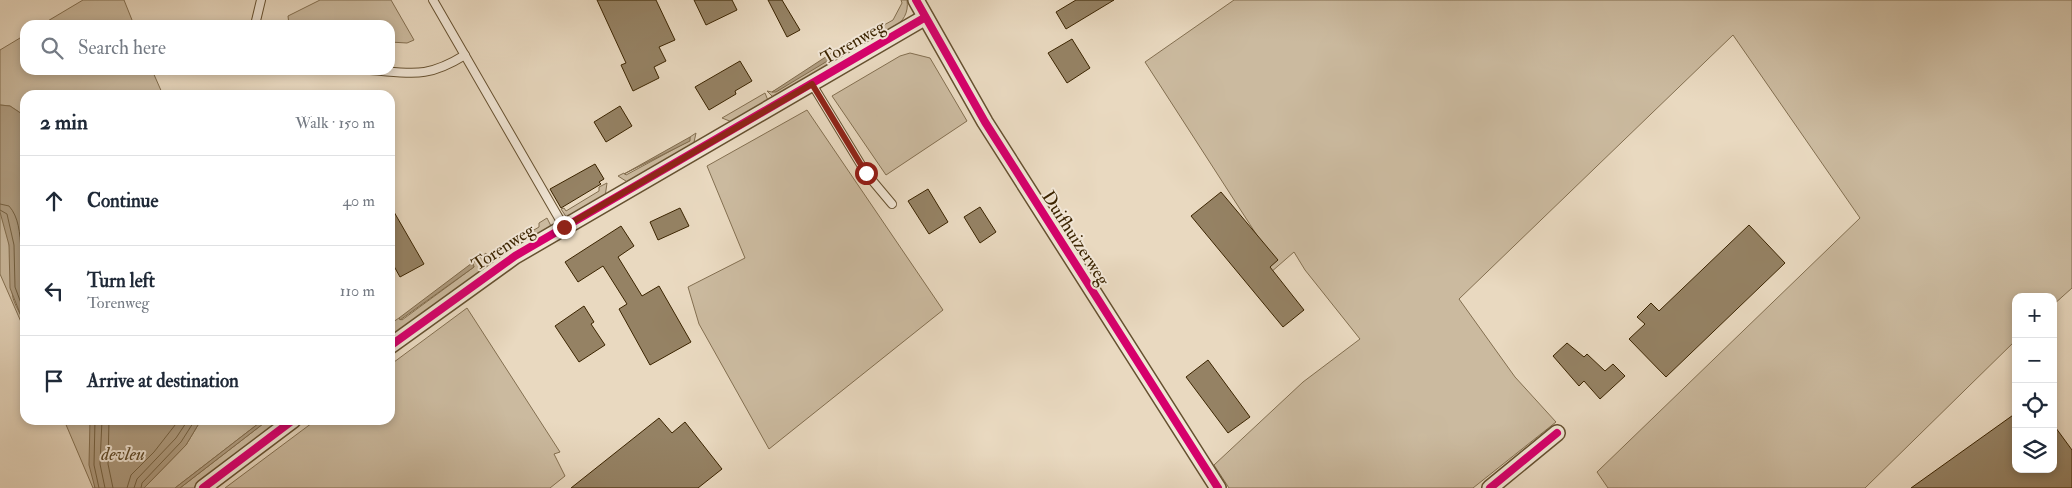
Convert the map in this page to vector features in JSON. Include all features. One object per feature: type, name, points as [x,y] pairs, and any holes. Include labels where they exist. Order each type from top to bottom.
[{"type":"street","name":"Duifhuizerweg","points":[[916,0],[924,18],[985,122],[1218,488]]},
{"type":"street","name":"Torenweg","points":[[395,342],[515,256],[924,18]]},
{"type":"street","points":[[204,488],[286,425]]},
{"type":"street","points":[[1490,488],[1557,433]]},
{"type":"lane","points":[[256,20],[261,0]]},
{"type":"lane","points":[[433,0],[564,227]]},
{"type":"lane","points":[[395,72],[419,74],[443,69],[465,55]]},
{"type":"lane","points":[[812,84],[866,173],[892,204]]},
{"type":"shaded area","points":[[83,0],[124,0],[132,20],[49,20]]},
{"type":"shaded area","points":[[320,0],[391,0],[414,40],[407,43],[395,42],[395,20],[288,20],[288,16]]},
{"type":"shaded area","points":[[901,0],[907,0],[907,9],[900,23],[887,33],[864,45],[856,39],[893,20],[902,3]]},
{"type":"shaded area","points":[[1234,0],[2072,0],[2072,288],[2057,301],[2057,293],[2012,293],[2012,344],[1865,488],[1608,488],[1597,472],[1860,218],[1733,35],[1459,299],[1515,377],[1556,422],[1473,488],[1229,488],[1214,465],[1303,382],[1360,339],[1305,270],[1294,252],[1262,280],[1260,240],[1145,62]]},
{"type":"shaded area","points":[[20,38],[20,75],[154,75],[161,90],[20,90],[20,113],[10,106],[0,105],[0,50]]},
{"type":"shaded area","points":[[849,42],[851,48],[849,54],[775,99],[767,91],[772,92],[847,48],[844,45]]},
{"type":"shaded area","points":[[910,53],[930,58],[967,121],[886,175],[832,96],[900,56]]},
{"type":"shaded area","points":[[765,93],[769,103],[732,122],[722,118]]},
{"type":"shaded area","points":[[807,110],[943,310],[769,449],[699,324],[688,287],[745,258],[707,166]]},
{"type":"shaded area","points":[[696,133],[693,147],[629,183],[618,176],[624,173],[626,175],[689,141],[690,137]]},
{"type":"shaded area","points":[[607,183],[605,197],[567,218],[561,209],[564,208],[566,211],[599,191],[599,187]]},
{"type":"shaded area","points":[[0,212],[7,231],[13,298],[20,313],[20,320],[0,274]]},
{"type":"shaded area","points":[[547,218],[552,228],[511,253],[501,252],[498,248],[503,244],[507,246],[539,227],[539,223]]},
{"type":"shaded area","points":[[486,253],[489,259],[485,269],[395,337],[395,321],[399,318],[402,320],[474,267],[473,263]]},
{"type":"shaded area","points":[[467,308],[560,452],[554,454],[565,476],[550,488],[225,488],[309,425],[395,425],[395,361]]},
{"type":"shaded area","points":[[66,425],[90,425],[95,488],[93,488]]},
{"type":"shaded area","points":[[198,425],[257,425],[175,488],[144,488],[186,445]]},
{"type":"shaded area","points":[[262,425],[279,425],[197,488],[180,488]]},
{"type":"water","points":[[844,45],[847,48],[844,51],[776,92],[772,92]]},
{"type":"water","points":[[0,105],[10,106],[20,113],[20,313],[10,288],[9,245],[0,212]]},
{"type":"water","points":[[690,137],[690,141],[624,174]]},
{"type":"water","points":[[472,263],[474,267],[400,320],[399,318]]},
{"type":"water","name":"devleu","points":[[90,425],[198,425],[186,445],[144,488],[95,488],[89,465]]},
{"type":"water","points":[[257,425],[262,425],[180,488],[175,488]]},
{"type":"building","points":[[597,0],[656,0],[675,40],[659,47],[666,61],[654,67],[659,78],[633,91],[621,65],[626,63]]},
{"type":"building","points":[[694,0],[732,0],[737,10],[706,25]]},
{"type":"building","points":[[768,0],[782,0],[800,30],[787,37]]},
{"type":"building","points":[[1076,0],[1114,0],[1066,29],[1056,12]]},
{"type":"building","points":[[1072,39],[1090,68],[1067,83],[1048,53]]},
{"type":"building","points":[[740,61],[752,81],[735,91],[736,94],[709,110],[695,87]]},
{"type":"building","points":[[620,106],[632,126],[606,142],[594,122]]},
{"type":"building","points":[[595,164],[604,179],[599,182],[601,184],[561,208],[550,189]]},
{"type":"building","points":[[928,189],[948,222],[929,234],[908,201]]},
{"type":"building","points":[[1221,192],[1278,260],[1270,267],[1304,310],[1283,327],[1191,216]]},
{"type":"building","points":[[980,207],[996,232],[980,243],[964,217]]},
{"type":"building","points":[[680,208],[689,226],[658,240],[650,222]]},
{"type":"building","points":[[395,214],[424,264],[400,277],[395,268]]},
{"type":"building","points":[[1749,225],[1785,263],[1666,377],[1629,339],[1645,324],[1637,317],[1651,303],[1659,311]]},
{"type":"building","points":[[621,226],[634,246],[618,257],[642,296],[659,286],[691,342],[650,365],[619,309],[627,304],[603,266],[578,282],[565,262]]},
{"type":"building","points":[[584,306],[594,322],[591,324],[605,345],[579,362],[555,326]]},
{"type":"building","points":[[1567,343],[1584,357],[1587,354],[1605,371],[1613,364],[1625,376],[1600,399],[1584,381],[1579,386],[1553,356]]},
{"type":"building","points":[[1208,360],[1250,417],[1228,433],[1186,377]]},
{"type":"building","points":[[2012,416],[2012,473],[2057,473],[2057,429],[2072,450],[2072,488],[1911,488]]},
{"type":"building","points":[[659,418],[672,433],[685,422],[722,469],[698,488],[571,488]]},
{"type":"cycle path","points":[[916,0],[985,122],[1218,488]]},
{"type":"cycle path","points":[[395,342],[515,256],[924,18]]},
{"type":"cycle path","points":[[203,488],[286,425]]},
{"type":"cycle path","points":[[1490,488],[1557,433]]},
{"type":"route","points":[[564,227],[812,84],[866,173]]}]
